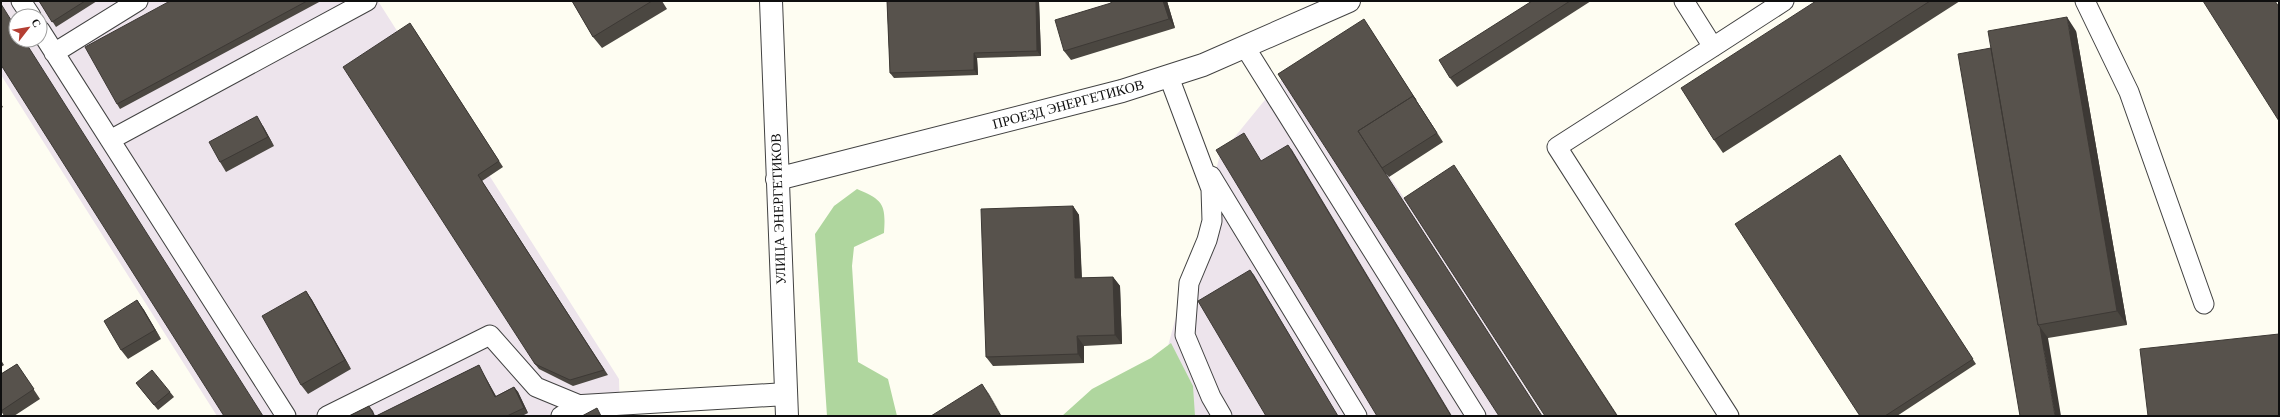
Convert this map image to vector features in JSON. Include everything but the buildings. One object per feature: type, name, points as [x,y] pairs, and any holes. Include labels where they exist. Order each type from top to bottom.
[{"type":"street","name":"УЛИЦА ЭНЕРГЕТИКОВ","points":[[771,1],[787,416]]},
{"type":"street","name":"ПРОЕЗД ЭНЕРГЕТИКОВ","points":[[777,179],[1122,91],[1169,77],[1245,47],[1349,1]]},
{"type":"street","points":[[582,406],[786,394]]},
{"type":"street","points":[[667,416],[684,400]]},
{"type":"lane","points":[[54,53],[138,1]]},
{"type":"lane","points":[[110,140],[367,1]]},
{"type":"lane","points":[[1684,1],[1712,47]]},
{"type":"lane","points":[[1729,416],[1557,146],[1784,1]]},
{"type":"lane","points":[[2085,1],[2129,92],[2204,304]]},
{"type":"lane","points":[[48,43],[286,416]]},
{"type":"lane","points":[[1245,47],[1476,416]]},
{"type":"lane","points":[[1169,77],[1201,158],[1211,189],[1212,221],[1207,240],[1188,283],[1185,335],[1211,397],[1222,416]]},
{"type":"lane","points":[[1201,158],[1357,416]]},
{"type":"lane","points":[[326,416],[490,335],[536,387],[582,406]]},
{"type":"lane","points":[[561,416],[582,406]]},
{"type":"shaded area","points":[[1,1],[378,1],[619,379],[620,416],[217,416],[1,75]]},
{"type":"shaded area","points":[[1282,79],[1365,141],[1413,211],[1544,416],[1149,416],[1220,155]]},
{"type":"green space","points":[[857,189],[877,200],[881,204],[884,215],[884,233],[854,247],[852,266],[858,362],[888,379],[897,416],[827,416],[815,234],[834,206]]},
{"type":"green space","points":[[1171,343],[1193,386],[1195,416],[1062,416],[1092,389],[1151,358]]}]
